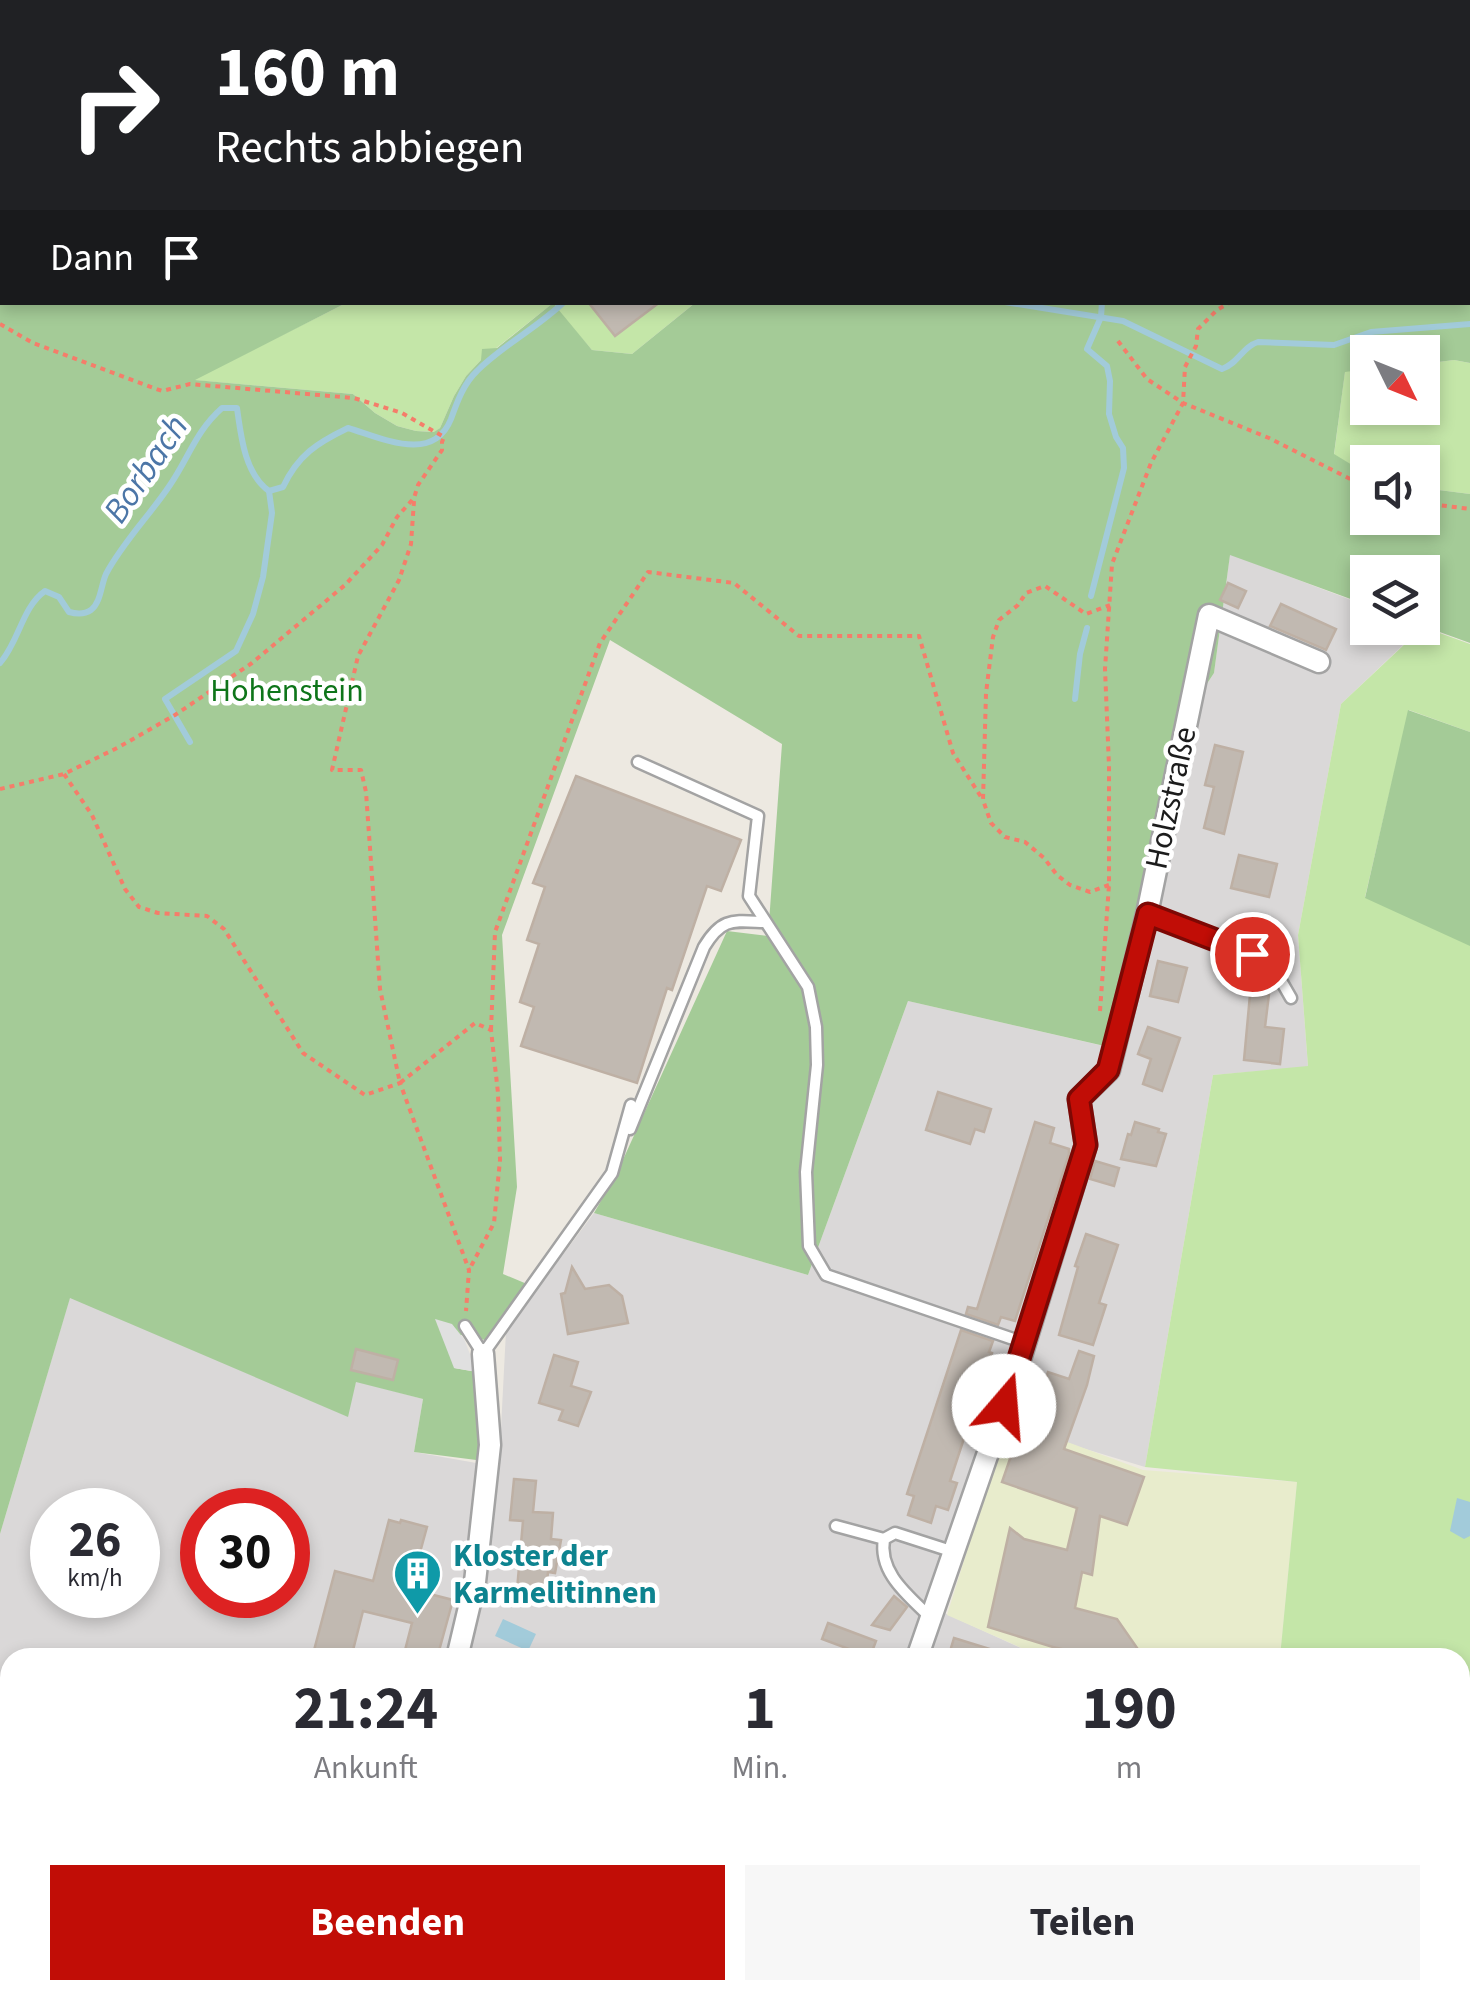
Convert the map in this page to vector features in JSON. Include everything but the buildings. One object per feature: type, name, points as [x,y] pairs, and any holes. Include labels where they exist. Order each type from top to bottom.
[{"type":"street","name":"Holzstraße","points":[[920,1648],[1025,1343],[1086,1145],[1079,1099],[1108,1070],[1148,914],[1210,615],[1318,662]]},
{"type":"street","points":[[460,1648],[476,1582],[490,1445],[483,1354]]},
{"type":"lane","points":[[638,762],[758,816],[750,896],[808,987],[816,1026],[817,1065],[806,1172],[808,1222],[809,1246],[826,1275],[1025,1343]]},
{"type":"lane","points":[[1148,914],[1272,964],[1291,998]]},
{"type":"lane","points":[[466,1326],[483,1354],[612,1172],[714,930],[730,921],[765,922]]},
{"type":"lane","points":[[612,1172],[630,1105]]},
{"type":"lane","points":[[836,1526],[884,1539],[895,1534],[954,1552]]},
{"type":"lane","points":[[884,1539],[882,1550],[888,1569],[930,1617]]},
{"type":"path","points":[[1099,1021],[1108,885],[1109,766],[1104,669],[1112,564],[1151,463],[1184,403],[1184,367],[1196,346],[1198,329],[1226,305]]},
{"type":"path","points":[[0,324],[33,343],[162,391],[190,384],[354,398],[402,414],[444,437],[442,450],[418,485],[411,544],[399,580],[358,656],[332,770],[361,770],[366,792],[380,989],[400,1083],[469,1270],[466,1326]]},
{"type":"path","points":[[1118,341],[1147,378],[1184,403],[1268,438],[1350,479]]},
{"type":"path","points":[[0,789],[64,774],[119,747],[252,663],[345,584],[382,544],[397,517],[414,498]]},
{"type":"path","points":[[1440,505],[1470,509]]},
{"type":"path","points":[[469,1270],[494,1222],[498,1191],[499,1110],[491,1030],[495,932],[600,643],[648,572],[734,583],[798,636],[919,636],[952,753],[983,800],[991,822],[1006,837],[1025,842],[1070,885],[1090,892],[1108,885]]},
{"type":"path","points":[[983,800],[986,694],[999,620],[1018,606],[1026,593],[1045,586],[1086,614],[1110,605]]},
{"type":"path","points":[[64,774],[92,815],[125,889],[140,907],[158,913],[207,916],[224,930],[303,1053],[365,1095],[400,1083],[476,1023],[491,1030]]},
{"type":"shaded area","points":[[1230,554],[1350,600],[1350,645],[1403,645],[1341,704],[1298,935],[1308,1067],[1213,1075],[1145,1467],[995,1415],[929,1606],[1021,1648],[0,1648],[0,1534],[70,1297],[347,1416],[356,1381],[423,1399],[414,1452],[499,1467],[506,1331],[594,1213],[808,1275],[908,1001],[1121,1050],[1181,723],[1214,673]]},
{"type":"shaded area","points":[[435,1319],[452,1324],[464,1339],[477,1372],[454,1368]]},
{"type":"green space","name":"Hohenstein","points":[[0,305],[342,305],[195,380],[353,394],[397,426],[434,432],[440,428],[466,376],[481,360],[482,349],[497,348],[551,305],[555,305],[592,350],[632,354],[693,305],[1470,305],[1470,363],[1440,362],[1440,335],[1350,335],[1350,371],[1345,372],[1334,454],[1350,464],[1350,535],[1440,535],[1440,490],[1470,494],[1470,643],[1440,632],[1440,555],[1350,555],[1350,599],[1230,555],[1214,673],[1181,723],[1122,1050],[908,1001],[808,1275],[594,1213],[616,1175],[727,931],[768,936],[782,744],[610,640],[502,935],[517,1187],[503,1274],[527,1284],[485,1340],[461,1335],[454,1368],[477,1372],[484,1461],[414,1452],[423,1399],[356,1382],[348,1417],[70,1298],[0,1534]]},
{"type":"green space","points":[[342,305],[551,305],[466,376],[435,432],[397,426],[353,394],[193,380]]},
{"type":"green space","points":[[553,305],[693,305],[632,354],[592,350]]},
{"type":"green space","points":[[1440,362],[1470,363],[1470,494],[1440,490],[1440,445],[1350,445],[1350,464],[1334,455],[1345,371],[1350,371],[1350,425],[1440,425]]},
{"type":"green space","points":[[1440,633],[1470,644],[1470,732],[1409,710],[1365,897],[1470,945],[1470,1648],[1281,1648],[1297,1482],[1145,1467],[1213,1075],[1308,1066],[1298,935],[1341,704],[1404,645],[1440,645]]},
{"type":"green space","points":[[1408,710],[1470,732],[1470,946],[1365,898]]},
{"type":"green space","points":[[1008,1420],[1143,1470],[1297,1482],[1281,1648],[1022,1648],[947,1615]]},
{"type":"water","points":[[1457,1498],[1470,1502],[1470,1536],[1464,1539],[1450,1531]]},
{"type":"water","points":[[503,1619],[536,1634],[529,1648],[495,1636]]},
{"type":"waterway","name":"Borbach","points":[[0,663],[31,606],[45,591],[59,597],[69,612],[83,613],[94,607],[113,562],[222,408],[237,408],[254,475],[269,491],[283,487],[310,451],[348,428],[406,444],[432,441],[443,433],[472,376],[560,305]]},
{"type":"waterway","name":"Borbach","points":[[1024,305],[1123,321],[1222,369],[1258,342],[1334,345],[1371,332],[1470,324]]},
{"type":"waterway","points":[[1091,596],[1124,468],[1123,448],[1109,414],[1107,366],[1087,349],[1101,317],[1102,305]]},
{"type":"waterway","points":[[190,742],[165,699],[236,651],[253,614],[263,577],[272,513],[269,491]]},
{"type":"waterway","points":[[1075,699],[1087,628]]},
{"type":"place","name":"Kloster der Karmelitinnen","points":[[418,1616]]},
{"type":"route","points":[[1004,1406],[1086,1145],[1079,1099],[1108,1070],[1148,914],[1252,954]]}]
